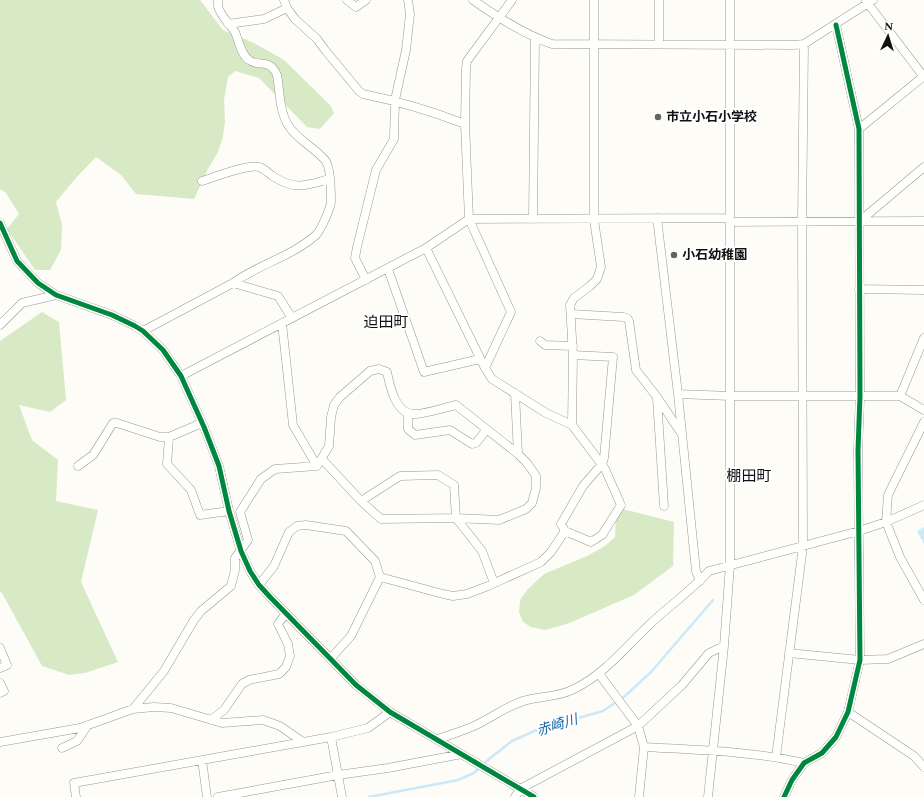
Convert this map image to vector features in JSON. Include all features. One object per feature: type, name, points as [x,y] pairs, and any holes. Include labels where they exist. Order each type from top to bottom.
[{"type":"street","points":[[143,331],[233,284],[243,276],[295,251],[318,233],[331,203],[330,179],[326,162],[319,153],[288,126],[283,115],[277,74],[274,68],[267,64],[250,62],[245,57],[235,32],[228,24],[218,6],[218,0]]},
{"type":"street","points":[[347,0],[356,7],[366,0]]},
{"type":"street","points":[[366,280],[356,258],[357,247],[376,170],[394,139],[395,100],[406,50],[410,14],[408,0]]},
{"type":"street","points":[[474,0],[499,18],[535,38],[552,44],[793,45],[804,44],[836,25],[869,1],[924,77],[859,129]]},
{"type":"street","points":[[485,368],[511,312],[469,219],[464,124],[466,69],[468,61],[512,0]]},
{"type":"street","points":[[572,425],[573,346],[570,305],[574,298],[597,279],[601,267],[594,220],[594,0]]},
{"type":"street","points":[[659,0],[659,44]]},
{"type":"street","points":[[708,797],[724,646],[730,565],[730,0]]},
{"type":"street","points":[[228,24],[264,19],[286,4],[295,19],[317,39],[363,94],[395,100],[464,124]]},
{"type":"street","points":[[784,797],[792,780],[804,763],[822,753],[836,738],[848,712],[860,660],[858,450],[860,396],[859,129],[836,25]]},
{"type":"street","points":[[534,219],[535,38]]},
{"type":"street","points":[[776,757],[803,546],[802,222],[804,44]]},
{"type":"street","points":[[202,181],[246,167],[259,167],[290,186],[305,186],[330,179]]},
{"type":"street","points":[[860,221],[924,167]]},
{"type":"street","points":[[657,218],[678,394],[696,571],[700,581]]},
{"type":"street","points":[[180,376],[388,269],[426,248],[469,219],[594,220],[657,218],[802,222],[924,221]]},
{"type":"street","points":[[0,223],[17,261],[38,283],[56,295],[112,315],[143,331],[163,350],[180,376],[202,423],[219,466],[229,511],[241,551],[250,571],[259,585],[356,685],[390,712],[534,797]]},
{"type":"street","points":[[426,248],[480,359],[492,379],[546,413],[572,425],[602,464],[606,469],[622,504],[602,535],[591,542],[565,530],[561,524],[583,486],[602,464],[604,458],[613,357],[573,355]]},
{"type":"street","points":[[388,269],[424,372],[480,359]]},
{"type":"street","points":[[233,284],[278,296],[292,318]]},
{"type":"street","points":[[859,289],[924,290]]},
{"type":"street","points":[[0,325],[22,303],[56,295]]},
{"type":"street","points":[[571,314],[623,316],[627,318],[629,321],[636,370],[657,397],[682,434]]},
{"type":"street","points":[[282,323],[292,425],[320,463],[381,519],[456,518],[499,520],[526,509],[532,502],[536,488],[536,476],[527,463],[518,454],[456,405],[416,414],[408,413],[393,398],[387,372],[379,369],[370,371],[340,397],[334,406],[331,417],[329,446],[320,463]]},
{"type":"street","points":[[900,396],[924,338]]},
{"type":"street","points":[[540,341],[545,345],[573,346]]},
{"type":"street","points":[[515,393],[518,454]]},
{"type":"street","points":[[678,394],[730,396],[900,396],[924,410]]},
{"type":"street","points":[[657,397],[664,506]]},
{"type":"street","points":[[408,413],[408,429],[415,435],[450,430],[472,444],[476,443],[487,429]]},
{"type":"street","points":[[924,422],[888,495],[886,522],[900,557],[924,600]]},
{"type":"street","points":[[78,466],[92,455],[113,423],[160,437],[169,437],[202,423]]},
{"type":"street","points":[[169,437],[168,464],[191,490],[200,515],[229,511]]},
{"type":"street","points":[[133,709],[164,671],[194,620],[201,611],[231,586],[235,570],[235,558],[248,540],[240,512],[261,479],[274,469],[320,463]]},
{"type":"street","points":[[361,501],[400,476],[438,475],[454,485],[456,518],[482,551],[494,583]]},
{"type":"street","points":[[438,739],[479,724],[512,705],[527,700],[559,695],[573,690],[599,674],[646,628],[700,581],[709,571],[859,531],[886,522],[924,505]]},
{"type":"street","points":[[259,585],[274,566],[290,532],[297,526],[306,524],[346,531],[374,561],[380,577],[351,636],[330,659]]},
{"type":"street","points":[[380,577],[453,596],[466,594],[541,562],[552,552],[565,530]]},
{"type":"street","points":[[211,720],[224,710],[242,684],[249,680],[278,674],[286,667],[290,656],[288,644],[278,624],[286,613]]},
{"type":"street","points":[[789,653],[860,660],[888,659],[924,644]]},
{"type":"street","points":[[514,797],[520,789],[638,726],[682,685],[709,654],[724,646]]},
{"type":"street","points":[[0,648],[7,664],[0,668]]},
{"type":"street","points":[[599,674],[638,726],[644,747],[639,797]]},
{"type":"street","points":[[0,683],[4,691],[0,693]]},
{"type":"street","points":[[0,742],[80,728],[133,709],[154,707],[171,708],[222,723],[263,720],[280,726],[303,742]]},
{"type":"street","points":[[76,797],[74,783],[331,737],[368,728],[390,712]]},
{"type":"street","points":[[848,712],[914,756],[924,767]]},
{"type":"street","points":[[62,748],[77,742],[88,725]]},
{"type":"street","points":[[331,737],[342,797]]},
{"type":"street","points":[[644,747],[712,750],[776,757],[804,763]]},
{"type":"street","points":[[218,797],[462,754]]},
{"type":"street","points":[[202,760],[207,797]]},
{"type":"green space","points":[[0,0],[200,0],[223,30],[254,43],[284,60],[330,105],[334,113],[320,129],[307,127],[259,78],[235,71],[228,77],[224,100],[225,121],[223,137],[218,152],[194,199],[136,194],[121,175],[96,157],[56,202],[62,225],[61,250],[50,270],[35,270],[7,229],[19,214],[6,193],[0,189]]},
{"type":"green space","points":[[42,312],[59,322],[66,400],[50,412],[19,405],[32,440],[58,460],[56,501],[98,510],[81,582],[118,662],[85,673],[69,675],[42,666],[2,593],[0,592],[0,341]]},
{"type":"green space","points":[[619,508],[674,522],[673,566],[634,595],[567,624],[545,630],[531,627],[523,622],[519,612],[520,600],[528,589],[544,574],[587,556],[605,546],[615,537],[616,518]]},
{"type":"water","points":[[924,527],[924,544],[917,531]]},
{"type":"waterway","name":"赤崎川","points":[[369,797],[458,780],[474,773],[512,741],[539,729],[603,711],[625,696],[651,672],[713,600]]},
{"type":"cycle path","points":[[784,797],[792,780],[804,763],[822,753],[836,737],[848,712],[860,660],[858,450],[860,396],[859,129],[836,25]]},
{"type":"cycle path","points":[[0,223],[17,261],[38,283],[56,295],[112,315],[135,326],[143,331],[163,350],[181,376],[204,427],[219,466],[229,511],[241,551],[250,571],[259,585],[271,598],[356,685],[390,712],[534,797]]},
{"type":"place","name":"市立小石小学校","points":[[658,117]]},
{"type":"place","name":"小石幼稚園","points":[[674,255]]},
{"type":"district","name":"迫田町","points":[[386,322]]},
{"type":"district","name":"棚田町","points":[[749,476]]}]
